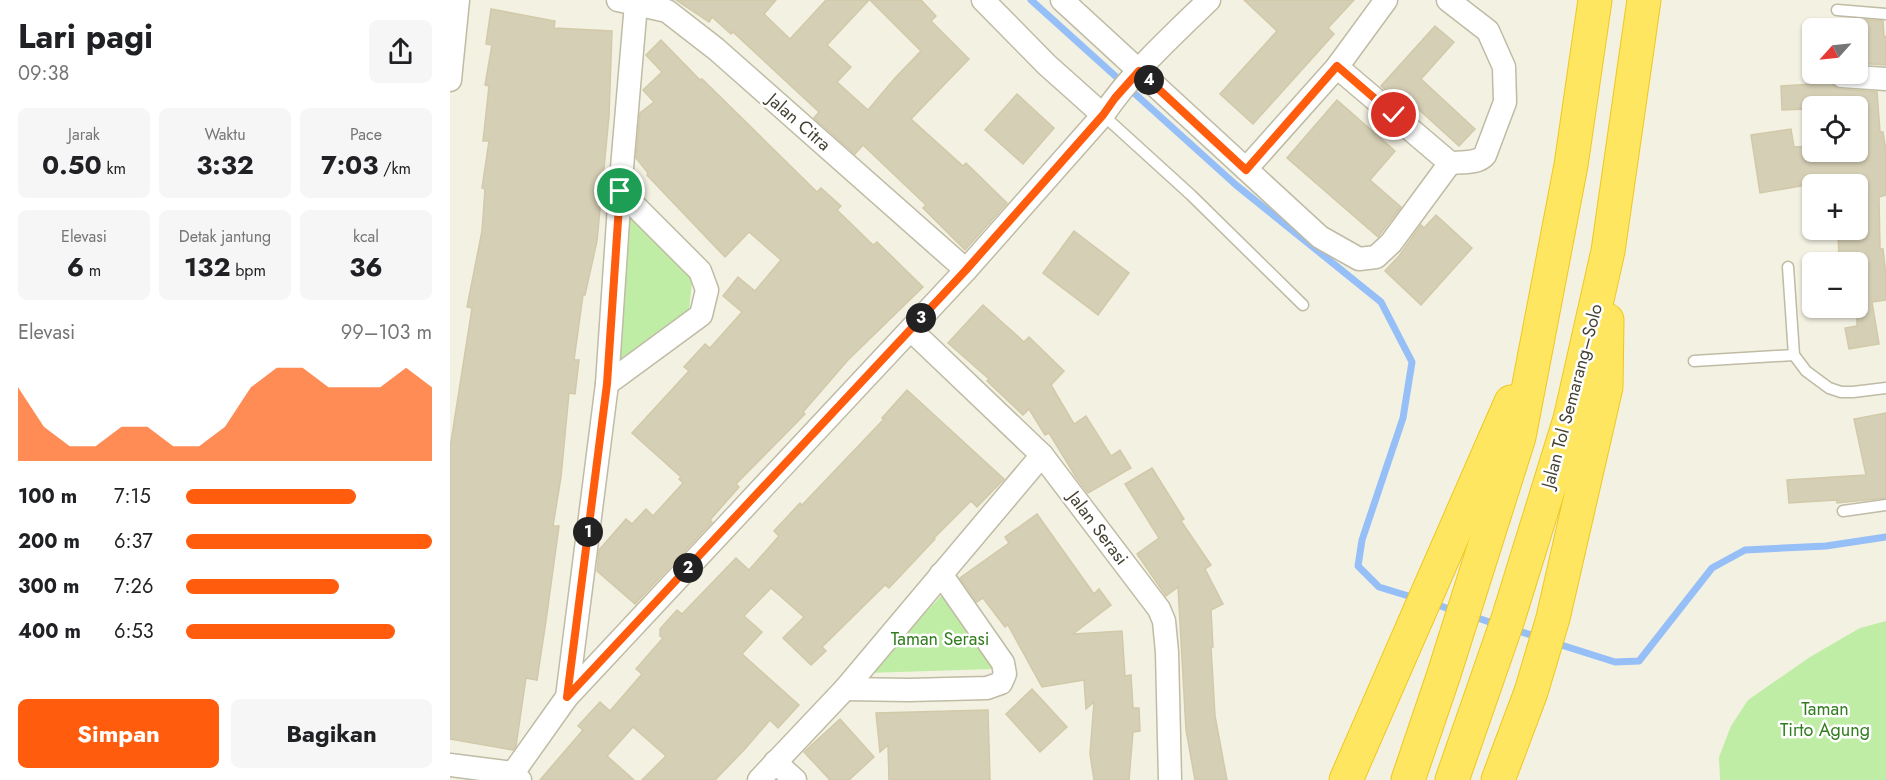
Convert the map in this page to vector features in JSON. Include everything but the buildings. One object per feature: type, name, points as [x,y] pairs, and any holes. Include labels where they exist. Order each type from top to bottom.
[{"type":"highway","points":[[1408,780],[1519,437],[1571,165],[1595,0]]},
{"type":"highway","name":"Jalan Tol Semarang–Solo","points":[[1452,780],[1508,619],[1570,419],[1608,251],[1644,0]]},
{"type":"highway","points":[[1498,780],[1531,692],[1553,618],[1606,387],[1608,251]]},
{"type":"highway","points":[[1346,780],[1538,340]]},
{"type":"street","points":[[450,80],[458,0]]},
{"type":"street","points":[[983,0],[1047,65],[1107,110]]},
{"type":"street","points":[[1062,0],[1137,73],[1320,237],[1359,259],[1376,257],[1391,243],[1450,163],[1482,159],[1505,102],[1504,67],[1488,31],[1448,0]]},
{"type":"street","points":[[450,765],[516,777],[567,697],[966,270],[1152,56],[1209,0]]},
{"type":"street","points":[[1246,170],[1337,66],[1386,0]]},
{"type":"street","points":[[567,697],[607,384],[620,191],[627,2]]},
{"type":"street","name":"Jalan Citra","points":[[627,2],[667,11],[716,49],[966,270]]},
{"type":"street","points":[[1337,66],[1450,163]]},
{"type":"street","points":[[1868,77],[1886,78]]},
{"type":"street","points":[[607,384],[701,315],[707,290],[700,271],[620,191]]},
{"type":"street","name":"Jalan Serasi","points":[[910,330],[1042,455],[1159,609],[1164,621],[1167,652],[1170,780]]},
{"type":"street","points":[[759,780],[845,688],[1042,455]]},
{"type":"street","points":[[845,688],[909,690],[987,688],[1001,683],[1005,674],[1003,663],[941,574]]},
{"type":"street","points":[[776,762],[795,780]]},
{"type":"lane","points":[[1837,10],[1886,14]]},
{"type":"lane","points":[[1107,110],[1303,305]]},
{"type":"lane","points":[[1788,267],[1794,355],[1806,371],[1817,381],[1835,390],[1853,392],[1886,388]]},
{"type":"lane","points":[[1694,361],[1794,355]]},
{"type":"lane","points":[[1843,511],[1886,505]]},
{"type":"green space","points":[[625,204],[693,273],[689,310],[608,384]]},
{"type":"green space","name":"Taman Serasi","points":[[943,594],[992,669],[868,673]]},
{"type":"green space","name":"Taman Tirto Agung","points":[[1886,621],[1886,780],[1720,780],[1719,757],[1731,726],[1748,700],[1810,657],[1860,628]]},
{"type":"waterway","points":[[1031,0],[1236,185],[1381,302],[1412,362],[1403,418],[1362,540],[1358,566],[1379,587],[1415,598]]},
{"type":"waterway","points":[[1555,643],[1615,662],[1639,661],[1712,568],[1745,550],[1826,546],[1886,537]]},
{"type":"waterway","points":[[1432,603],[1455,611]]},
{"type":"waterway","points":[[1472,616],[1498,625]]},
{"type":"waterway","points":[[1515,630],[1538,637]]},
{"type":"route","points":[[620,191],[607,384],[567,697],[966,270],[1139,71],[1246,170],[1337,66],[1394,115]]}]
